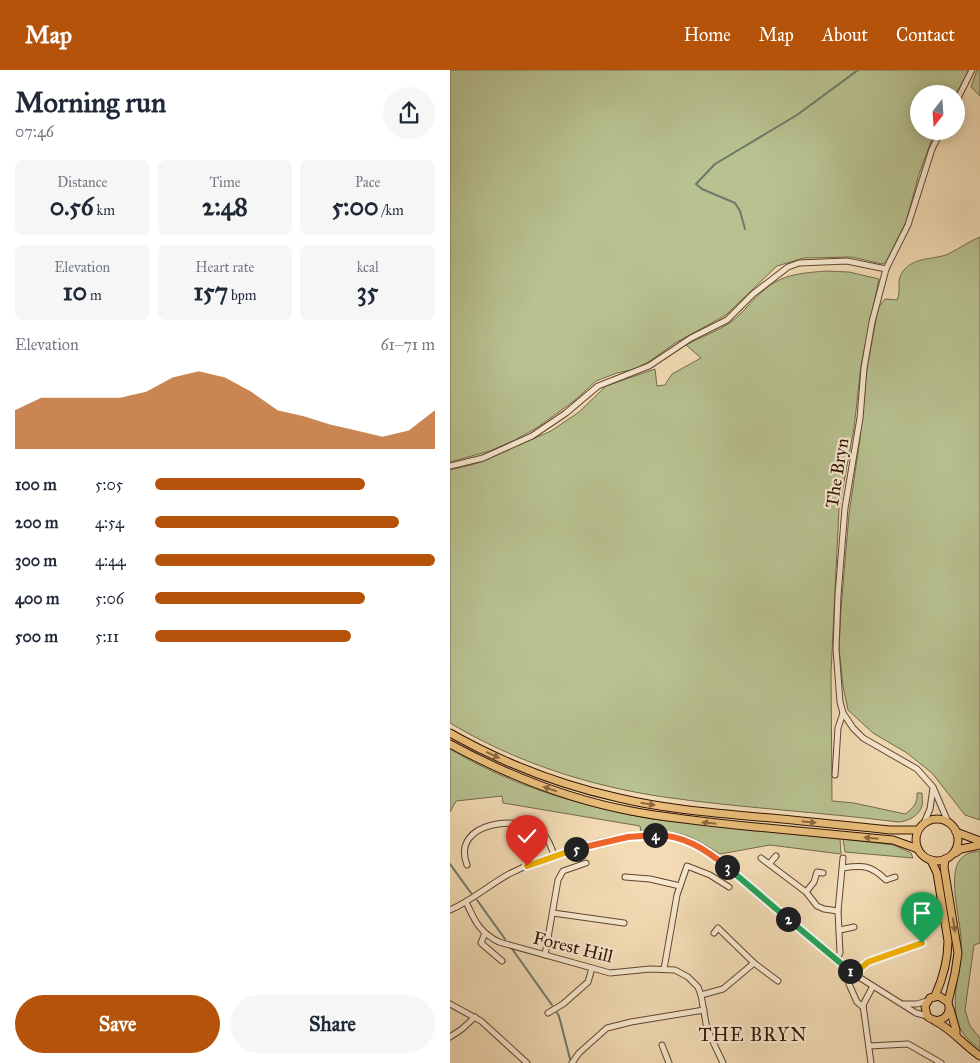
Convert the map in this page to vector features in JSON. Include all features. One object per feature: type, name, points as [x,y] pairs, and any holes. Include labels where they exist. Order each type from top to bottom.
[{"type":"main road","points":[[450,733],[492,755],[538,774],[580,788],[636,802],[708,812],[890,830],[918,830]]},
{"type":"main road","points":[[450,744],[536,784],[599,804],[699,822],[893,840],[918,849]]},
{"type":"main road","points":[[935,1020],[943,1020],[949,1011],[956,973],[958,953],[944,867],[948,857],[958,844],[956,832],[948,822],[936,819],[924,823],[916,836],[918,849],[921,854],[931,860],[938,861],[948,857],[961,849],[980,845]]},
{"type":"main road","points":[[956,832],[980,841]]},
{"type":"main road","points":[[931,860],[937,873],[948,951],[943,977],[935,996],[927,1002],[925,1010],[927,1016],[956,1035],[980,1056]]},
{"type":"main road","points":[[935,996],[943,998],[949,1004],[956,1035]]},
{"type":"street","points":[[964,85],[972,70]]},
{"type":"street","name":"The Bryn","points":[[936,140],[908,225],[886,268],[872,322],[864,368],[860,418],[845,508],[836,649],[838,688],[843,713],[853,728],[863,738],[917,769],[933,787],[948,822]]},
{"type":"street","points":[[450,466],[483,458],[532,436],[598,386],[649,366],[691,338],[727,320],[754,294],[788,267],[799,263],[847,261],[886,268]]},
{"type":"street","points":[[835,775],[838,728],[843,713]]},
{"type":"street","points":[[924,823],[930,809],[933,787]]},
{"type":"street","points":[[467,829],[500,824],[533,828],[542,832],[547,837],[554,856]]},
{"type":"street","points":[[450,910],[510,874],[554,856],[640,835],[661,835],[691,842],[707,851],[854,974],[916,1013],[927,1016]]},
{"type":"street","points":[[769,864],[776,856]]},
{"type":"street","points":[[460,858],[467,865]]},
{"type":"street","points":[[761,858],[806,892],[818,906],[838,911]]},
{"type":"street","points":[[836,960],[840,952],[838,911],[843,858]]},
{"type":"street","points":[[545,955],[558,880],[563,871],[586,863]]},
{"type":"street","points":[[664,969],[680,886],[686,866],[710,875],[729,887]]},
{"type":"street","points":[[843,868],[861,866],[875,869],[886,880],[895,877]]},
{"type":"street","points":[[806,892],[814,882],[818,872],[823,873]]},
{"type":"street","points":[[625,877],[650,879],[680,886]]},
{"type":"street","points":[[466,902],[477,926],[485,934],[481,943],[502,961]]},
{"type":"street","points":[[553,913],[624,923]]},
{"type":"street","points":[[840,930],[854,927]]},
{"type":"street","points":[[714,933],[718,928],[754,963],[778,981]]},
{"type":"street","name":"Forest Hill","points":[[485,934],[500,942],[610,973],[664,969],[675,970],[688,977],[698,987],[707,1029],[723,1063]]},
{"type":"street","points":[[854,974],[868,962],[922,943]]},
{"type":"street","points":[[701,995],[722,989],[754,963]]},
{"type":"street","points":[[548,1013],[563,1004],[588,982],[592,968]]},
{"type":"street","points":[[849,984],[857,1002],[863,1007]]},
{"type":"street","points":[[871,1063],[863,1007],[865,998],[872,986]]},
{"type":"street","points":[[904,1004],[927,1002]]},
{"type":"street","points":[[450,1004],[492,1029],[527,1063]]},
{"type":"street","points":[[572,1063],[579,1053],[607,1028],[631,1022],[704,1010]]},
{"type":"street","points":[[450,1037],[462,1029],[474,1017]]},
{"type":"street","points":[[868,1046],[908,1044],[941,1063]]},
{"type":"street","points":[[662,1045],[669,1063]]},
{"type":"green space","points":[[450,70],[969,70],[961,85],[910,85],[910,140],[932,140],[919,174],[906,222],[886,262],[882,264],[852,257],[804,258],[777,266],[726,315],[675,343],[650,361],[635,369],[596,381],[574,401],[538,427],[515,440],[490,451],[450,462]]},
{"type":"green space","points":[[977,70],[980,70],[980,96],[971,87]]},
{"type":"green space","points":[[980,237],[980,820],[965,815],[932,773],[907,753],[873,733],[848,710],[843,686],[839,648],[849,514],[860,439],[865,380],[878,308],[885,299],[897,300],[901,274],[914,262],[943,256]]},
{"type":"green space","points":[[826,271],[849,272],[879,279],[861,365],[854,428],[839,509],[831,673],[832,801],[854,803],[905,814],[914,805],[917,793],[922,793],[922,806],[918,813],[909,820],[898,822],[722,804],[636,792],[580,779],[526,761],[450,723],[450,470],[478,463],[551,431],[579,412],[606,386],[655,369],[657,386],[665,385],[672,374],[701,358],[686,345],[731,322],[760,294],[785,277]]},
{"type":"green space","points":[[450,749],[498,774],[523,784],[600,808],[653,819],[840,839],[841,854],[770,845],[720,854],[699,841],[682,834],[641,832],[640,826],[503,803],[502,796],[456,801],[450,812]]},
{"type":"green space","points":[[843,839],[894,845],[911,853],[913,858],[845,852]]},
{"type":"green space","points":[[980,851],[980,943],[974,945],[965,1010],[970,1026],[980,1038],[980,1049],[964,1035],[958,1023],[956,1013],[955,1003],[961,939],[955,880],[958,863],[962,857]]},
{"type":"waterway","points":[[745,229],[740,211],[735,203],[702,189],[696,184],[715,164],[797,115],[858,70]]},
{"type":"waterway","points":[[450,864],[471,893]]},
{"type":"waterway","points":[[477,900],[505,939]]},
{"type":"waterway","points":[[510,946],[552,1005]]},
{"type":"waterway","points":[[557,1013],[570,1059]]},
{"type":"district","name":"THE BRYN","points":[[753,1034]]},
{"type":"route","points":[[527,866],[554,856],[628,837],[640,835],[672,836],[691,842],[707,851],[854,974],[868,962],[922,943]]}]
